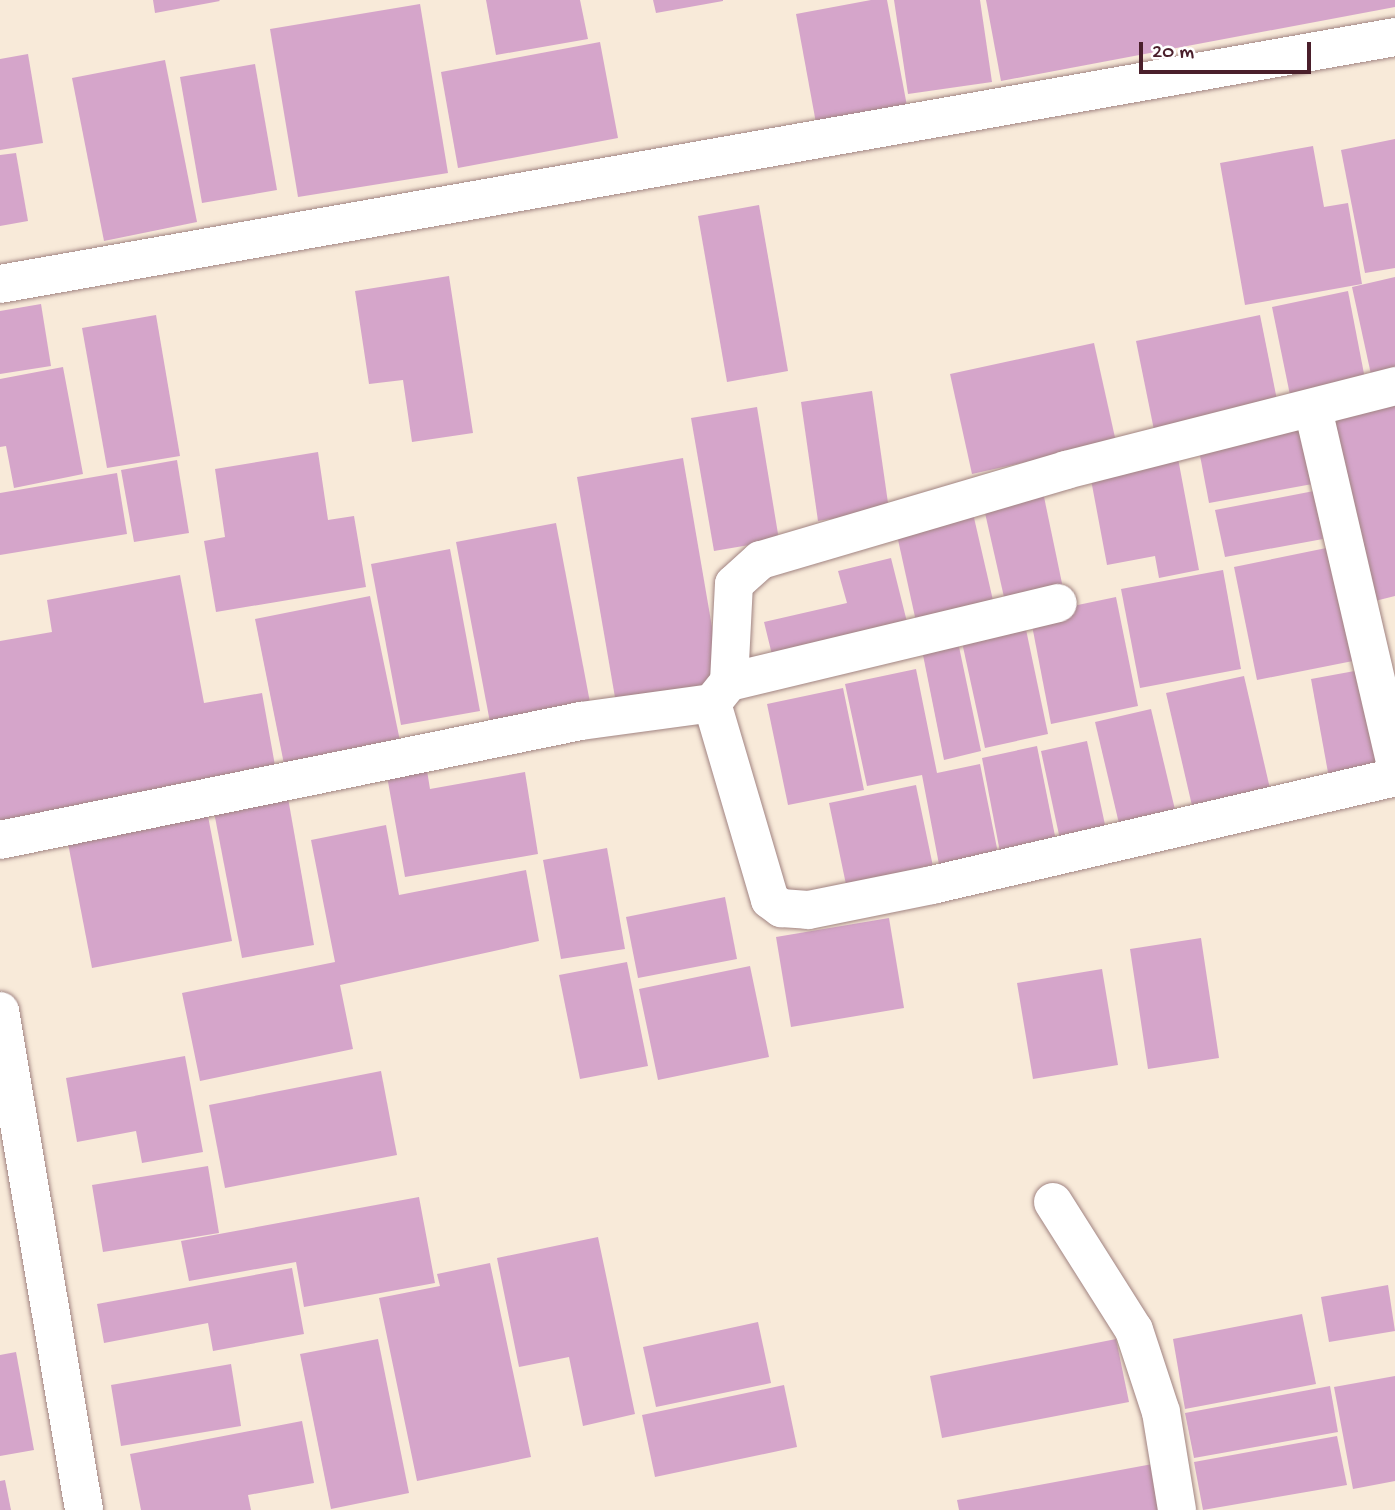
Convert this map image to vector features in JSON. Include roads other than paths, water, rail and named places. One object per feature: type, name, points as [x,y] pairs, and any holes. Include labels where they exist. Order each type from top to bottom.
[{"type":"street","points":[[0,284],[1395,37]]},
{"type":"street","points":[[1395,386],[1066,470],[761,560],[734,584],[721,692],[770,900],[781,908],[808,909],[932,885],[1395,777]]},
{"type":"street","points":[[1313,409],[1395,760]]},
{"type":"street","points":[[0,840],[721,692],[1058,603]]},
{"type":"street","points":[[0,1011],[84,1510]]},
{"type":"street","points":[[1053,1202],[1134,1330],[1161,1412],[1177,1510]]}]
